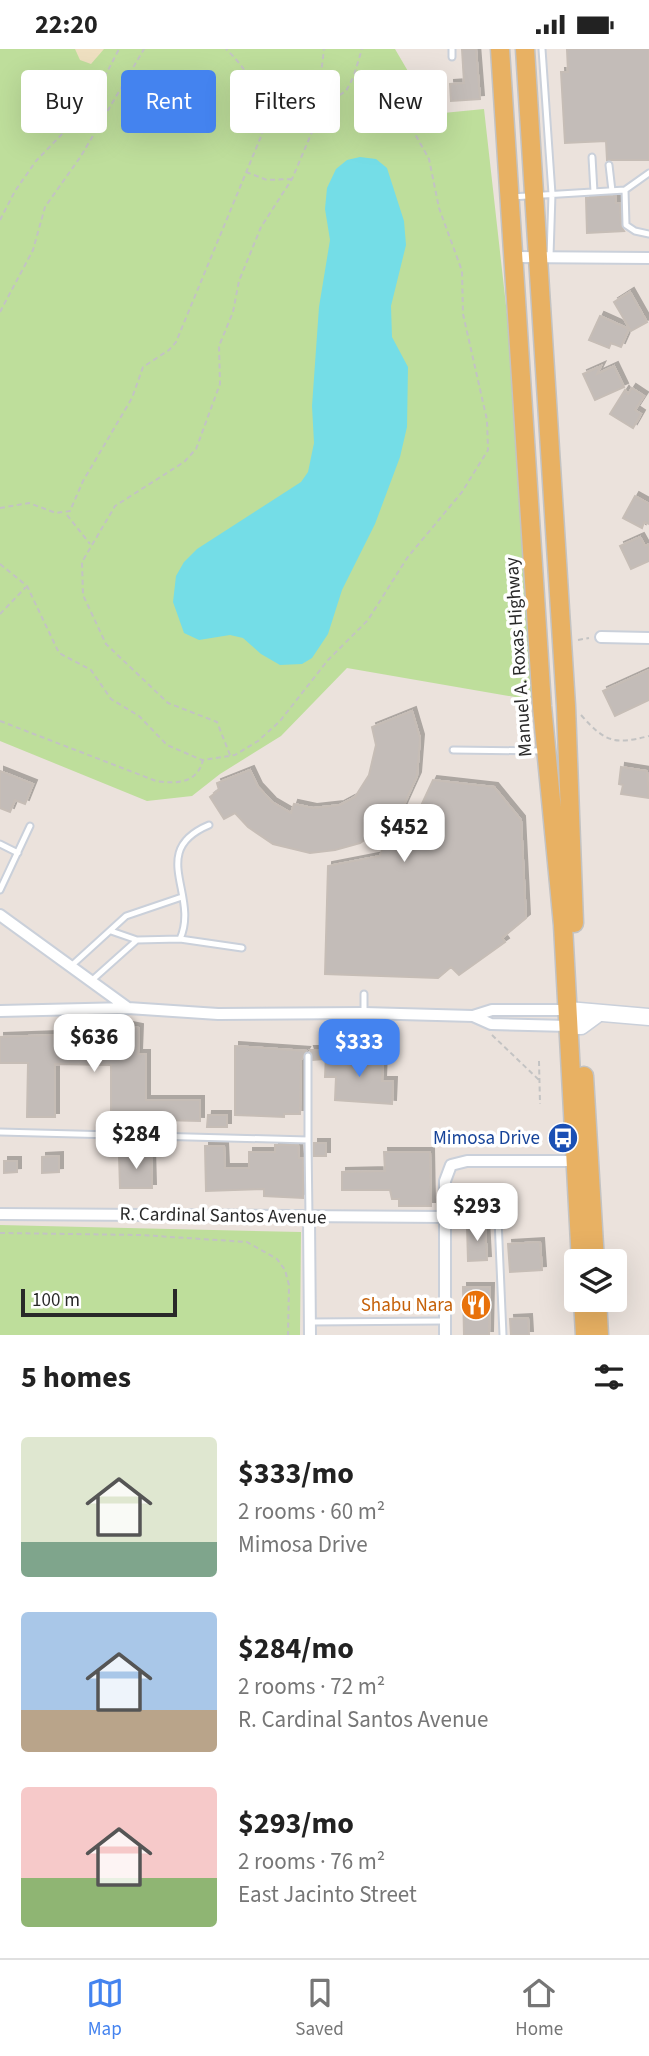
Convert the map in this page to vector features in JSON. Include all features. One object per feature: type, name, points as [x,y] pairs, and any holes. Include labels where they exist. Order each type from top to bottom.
[{"type":"main road","name":"Manuel A. Roxas Highway","points":[[500,49],[546,751],[579,1017]]},
{"type":"main road","name":"Manuel A. Roxas Highway","points":[[525,49],[543,195],[579,1017],[583,1161],[581,1249]]},
{"type":"main road","name":"Manuel A. Roxas Highway","points":[[583,1161],[593,1249]]},
{"type":"main road","points":[[584,1312],[585,1335]]},
{"type":"main road","points":[[598,1312],[599,1335]]},
{"type":"street","points":[[513,257],[649,258]]},
{"type":"street","points":[[601,637],[649,638]]},
{"type":"street","points":[[0,915],[128,1008]]},
{"type":"street","points":[[0,1011],[128,1008],[218,1014],[365,1013],[473,1016],[492,1010],[579,1017]]},
{"type":"street","points":[[473,1016],[489,1023],[579,1017],[649,1017]]},
{"type":"street","points":[[445,1335],[446,1173],[458,1161],[583,1161]]},
{"type":"street","name":"R. Cardinal Santos Avenue","points":[[0,1215],[446,1217]]},
{"type":"street","points":[[309,1217],[310,1335]]},
{"type":"lane","points":[[452,49],[452,57]]},
{"type":"lane","points":[[542,49],[543,195]]},
{"type":"lane","points":[[592,157],[594,192]]},
{"type":"lane","points":[[609,165],[612,191]]},
{"type":"lane","points":[[509,197],[625,190],[649,173]]},
{"type":"lane","points":[[625,190],[626,225],[635,232],[649,234]]},
{"type":"lane","points":[[453,750],[546,751]]},
{"type":"lane","points":[[180,939],[186,925],[178,851],[191,832],[209,825]]},
{"type":"lane","points":[[0,890],[30,826]]},
{"type":"lane","points":[[0,844],[18,853]]},
{"type":"lane","points":[[70,967],[126,916],[182,897]]},
{"type":"lane","points":[[110,931],[137,940],[180,939],[242,948]]},
{"type":"lane","points":[[90,982],[137,940]]},
{"type":"lane","points":[[364,994],[365,1013]]},
{"type":"lane","points":[[308,1056],[309,1217]]},
{"type":"lane","points":[[0,1132],[308,1140]]},
{"type":"lane","points":[[498,1219],[503,1335]]},
{"type":"lane","points":[[311,1322],[445,1321]]},
{"type":"path","points":[[0,220],[15,191],[36,161],[90,105],[120,49]]},
{"type":"path","points":[[0,312],[33,250],[45,207],[81,156],[144,49]]},
{"type":"path","points":[[226,49],[243,70]]},
{"type":"path","points":[[322,70],[324,49]]},
{"type":"path","points":[[356,70],[362,49]]},
{"type":"path","points":[[340,94],[346,91],[354,75]]},
{"type":"path","points":[[0,508],[29,503],[56,513],[66,513],[74,507],[83,481],[132,398],[143,367],[169,351],[176,342],[261,133]]},
{"type":"path","points":[[231,757],[217,722],[168,703],[112,651],[99,634],[87,608],[82,584],[82,562],[115,506],[184,462],[196,449],[220,384],[219,346],[233,312],[239,281],[261,227],[292,179],[313,133]]},
{"type":"path","points":[[0,564],[27,586],[59,653],[91,670],[111,699],[139,716],[167,745],[203,760],[231,757],[258,741],[280,721],[328,660],[368,620],[407,558],[462,492],[488,450],[487,420],[463,314],[461,271],[439,208],[429,159],[414,133]]},
{"type":"path","points":[[246,172],[267,180],[292,179]]},
{"type":"path","points":[[66,513],[90,545]]},
{"type":"path","points":[[0,614],[27,586]]},
{"type":"path","points":[[562,642],[601,637]]},
{"type":"path","points":[[566,706],[580,714],[600,736],[623,743],[649,736]]},
{"type":"path","points":[[0,722],[156,781],[173,783],[192,778],[199,772],[203,760]]},
{"type":"path","points":[[489,1023],[490,1033],[539,1080]]},
{"type":"path","points":[[538,1061],[540,1104]]},
{"type":"path","points":[[0,1233],[141,1235],[247,1242],[277,1259],[285,1270],[289,1285],[288,1335]]},
{"type":"green space","points":[[0,49],[395,49],[407,70],[354,70],[354,133],[447,133],[447,113],[484,109],[513,368],[532,700],[347,668],[281,736],[220,774],[192,796],[147,801],[0,741]]},
{"type":"green space","points":[[0,1225],[301,1232],[300,1335],[0,1335]]},
{"type":"sand","points":[[75,49],[104,49],[91,64],[80,60]]},
{"type":"water","points":[[360,157],[376,159],[387,168],[404,221],[406,245],[391,306],[392,337],[408,367],[407,427],[400,457],[375,524],[342,590],[328,634],[312,658],[302,664],[280,665],[261,654],[243,638],[230,635],[199,640],[184,633],[173,602],[176,576],[184,562],[197,549],[301,482],[308,472],[314,443],[312,406],[319,307],[330,240],[325,209],[327,188],[336,169],[347,160]]},
{"type":"building","points":[[462,49],[476,49],[480,99],[451,101],[450,84],[464,83]]},
{"type":"building","points":[[567,49],[649,49],[649,160],[607,160],[606,141],[565,143],[561,72],[568,72]]},
{"type":"building","points":[[616,196],[616,203],[620,203],[621,226],[624,231],[587,233],[586,198]]},
{"type":"building","points":[[630,292],[647,322],[631,331],[614,302]]},
{"type":"building","points":[[600,316],[629,329],[621,347],[611,343],[609,348],[589,340]]},
{"type":"building","points":[[601,366],[597,374],[614,366],[624,387],[595,400],[583,374]]},
{"type":"building","points":[[632,388],[644,396],[635,410],[641,414],[633,428],[610,414],[625,390],[628,394]]},
{"type":"building","points":[[635,496],[649,504],[649,524],[644,522],[642,528],[623,518]]},
{"type":"building","points":[[640,537],[645,546],[649,544],[649,561],[631,569],[620,546]]},
{"type":"building","points":[[649,670],[649,700],[615,716],[603,691]]},
{"type":"building","points":[[412,711],[420,738],[417,776],[402,809],[413,823],[433,780],[494,787],[521,820],[526,918],[502,938],[505,942],[459,975],[451,967],[438,978],[325,974],[328,866],[380,856],[382,850],[373,834],[360,843],[310,853],[273,844],[248,827],[235,813],[224,819],[210,797],[219,790],[217,783],[250,770],[258,787],[272,802],[291,813],[294,804],[313,808],[340,805],[355,797],[369,775],[376,745],[372,727]]},
{"type":"building","points":[[621,767],[647,771],[649,798],[621,794]]},
{"type":"building","points":[[0,771],[33,784],[25,804],[15,800],[10,812],[0,808]]},
{"type":"building","points":[[114,1023],[139,1028],[138,1054],[146,1054],[146,1100],[200,1100],[200,1121],[120,1119],[120,1114],[111,1114],[111,1065],[55,1064],[55,1117],[27,1117],[28,1063],[0,1063],[0,1037],[54,1035],[53,1038],[112,1040]]},
{"type":"building","points":[[235,1046],[306,1051],[301,1060],[300,1114],[284,1114],[284,1117],[235,1115]]},
{"type":"building","points":[[310,1050],[323,1050],[323,1059],[313,1060]]},
{"type":"building","points":[[326,1055],[383,1057],[382,1081],[393,1081],[392,1104],[335,1100],[336,1077],[325,1077]]},
{"type":"building","points":[[208,1115],[227,1115],[227,1127],[207,1127]]},
{"type":"building","points":[[314,1143],[326,1143],[326,1156],[314,1156]]},
{"type":"building","points":[[275,1145],[298,1145],[299,1158],[303,1158],[303,1198],[264,1196],[264,1189],[206,1191],[205,1146],[224,1146],[225,1168],[249,1168],[249,1152],[275,1152]]},
{"type":"building","points":[[384,1152],[430,1152],[431,1206],[399,1206],[399,1199],[392,1199],[390,1190],[342,1190],[342,1172],[385,1171]]},
{"type":"building","points":[[151,1153],[152,1188],[120,1188],[119,1154]]},
{"type":"building","points":[[59,1156],[59,1172],[42,1173],[42,1157]]},
{"type":"building","points":[[4,1161],[17,1161],[17,1172],[4,1173]]},
{"type":"building","points":[[485,1224],[487,1260],[468,1261],[467,1225]]},
{"type":"building","points":[[540,1242],[542,1270],[510,1272],[508,1244]]},
{"type":"building","name":"Shabu Nara","points":[[463,1287],[490,1287],[489,1335],[464,1335]]},
{"type":"building","points":[[528,1318],[529,1335],[511,1335],[510,1319]]},
{"type":"place","name":"Mimosa Drive","points":[[563,1138]]},
{"type":"place","name":"Shabu Nara","points":[[476,1305]]}]
